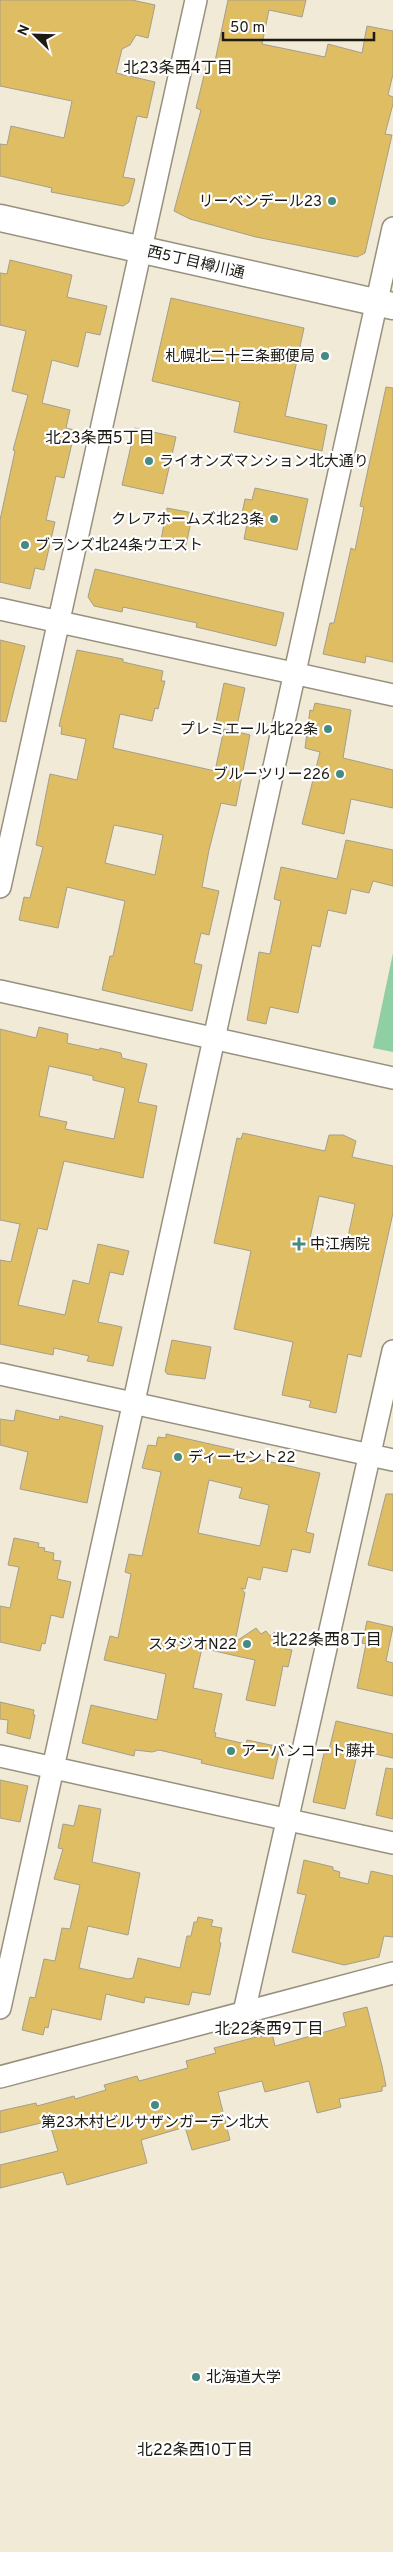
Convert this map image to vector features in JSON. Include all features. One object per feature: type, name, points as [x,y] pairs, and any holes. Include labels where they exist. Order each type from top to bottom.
[{"type":"street","points":[[0,887],[196,0]]},
{"type":"street","name":"西5丁目樽川通","points":[[0,218],[385,304]]},
{"type":"street","points":[[0,2008],[296,674],[385,304],[393,228]]},
{"type":"street","points":[[0,609],[393,696]]},
{"type":"street","points":[[0,991],[393,1078]]},
{"type":"street","points":[[244,2012],[289,1820],[393,1351]]},
{"type":"street","points":[[0,1374],[393,1460]]},
{"type":"street","points":[[0,1756],[393,1843]]},
{"type":"street","points":[[0,2078],[393,1974]]},
{"type":"green space","points":[[393,953],[393,1052],[373,1048]]},
{"type":"building","points":[[0,0],[132,0],[155,5],[148,38],[136,35],[130,45],[122,49],[116,73],[155,82],[147,118],[137,116],[123,177],[135,179],[129,202],[123,206],[51,192],[52,188],[0,176],[0,144],[7,145],[11,126],[64,138],[72,101],[0,86]]},
{"type":"building","points":[[228,0],[306,0],[302,17],[269,10],[262,44],[325,57],[328,44],[362,53],[367,26],[393,31],[393,74],[388,95],[393,97],[393,104],[385,134],[392,135],[365,253],[357,257],[256,237],[190,219],[174,211],[201,110],[196,108],[208,59],[215,61]]},
{"type":"building","points":[[10,260],[72,275],[67,297],[107,306],[100,335],[86,332],[78,367],[52,360],[42,403],[70,410],[66,428],[75,430],[64,478],[56,476],[46,520],[55,522],[44,570],[35,568],[30,589],[0,582],[0,520],[15,451],[13,450],[28,395],[12,391],[26,331],[0,325],[0,273],[7,274]]},
{"type":"building","points":[[171,298],[304,328],[285,416],[327,425],[322,451],[234,432],[240,402],[152,381]]},
{"type":"building","points":[[386,387],[393,388],[393,662],[366,656],[365,663],[323,654],[330,623],[334,623],[351,548],[355,550],[364,507],[360,506]]},
{"type":"building","name":"ライオンズマンション北大通り","points":[[135,428],[176,437],[163,494],[122,485]]},
{"type":"building","name":"クレアホームズ北23条","points":[[255,488],[308,499],[297,550],[244,539],[248,519],[241,518],[245,499],[252,500]]},
{"type":"building","points":[[167,508],[193,513],[186,545],[161,540]]},
{"type":"building","points":[[95,569],[284,613],[276,646],[196,627],[197,623],[123,607],[122,612],[94,606],[88,597]]},
{"type":"building","points":[[0,640],[25,646],[6,722],[0,721]]},
{"type":"building","points":[[77,650],[123,659],[123,662],[163,671],[161,681],[165,681],[158,709],[155,708],[152,721],[120,714],[113,748],[215,771],[224,729],[250,735],[236,806],[221,803],[209,850],[202,887],[219,891],[209,935],[201,933],[194,963],[202,965],[192,1011],[102,990],[110,956],[113,956],[125,901],[67,887],[58,928],[19,920],[24,897],[30,898],[43,847],[36,845],[50,774],[77,780],[86,739],[61,734],[62,727],[59,726]],"holes":[[[114,825],[163,835],[155,875],[105,863]]]},
{"type":"building","points":[[224,683],[245,688],[237,726],[216,722]]},
{"type":"building","points":[[315,703],[351,710],[343,758],[393,770],[393,808],[351,799],[344,834],[302,824],[320,752],[305,748],[310,710],[313,711]]},
{"type":"building","points":[[346,840],[393,850],[393,886],[373,881],[369,893],[351,889],[346,914],[328,910],[320,947],[312,945],[298,1013],[270,1007],[266,1024],[247,1020],[259,952],[270,954],[281,901],[274,899],[281,867],[337,879]]},
{"type":"building","points":[[39,1027],[68,1034],[67,1043],[121,1053],[122,1058],[147,1064],[138,1102],[157,1106],[143,1178],[64,1161],[47,1230],[38,1228],[18,1305],[65,1315],[73,1280],[89,1284],[98,1244],[129,1251],[123,1275],[110,1272],[98,1322],[122,1327],[113,1366],[87,1361],[89,1356],[54,1348],[53,1355],[0,1344],[0,1260],[11,1262],[20,1224],[0,1220],[0,1029],[36,1038]],"holes":[[[49,1066],[93,1076],[93,1080],[125,1088],[114,1139],[65,1129],[67,1122],[39,1116]]]},
{"type":"building","points":[[243,1133],[325,1151],[329,1135],[343,1135],[356,1141],[352,1157],[393,1166],[393,1213],[361,1357],[348,1354],[336,1413],[309,1407],[311,1401],[282,1395],[293,1342],[234,1329],[251,1251],[214,1243],[237,1138],[241,1139]],"holes":[[[319,1196],[355,1204],[345,1251],[309,1243]]]},
{"type":"building","points":[[172,1340],[211,1347],[205,1379],[167,1374],[165,1371]]},
{"type":"building","points":[[16,1410],[59,1420],[60,1416],[103,1426],[87,1503],[20,1489],[28,1452],[0,1445],[0,1419],[14,1421]]},
{"type":"building","points":[[166,1434],[241,1451],[240,1455],[320,1473],[306,1532],[314,1534],[310,1553],[292,1549],[287,1572],[263,1567],[260,1580],[248,1577],[245,1589],[241,1588],[245,1593],[235,1642],[256,1628],[261,1634],[266,1631],[270,1636],[275,1632],[286,1646],[285,1649],[292,1650],[288,1667],[283,1666],[275,1706],[246,1700],[255,1660],[202,1648],[193,1688],[222,1694],[214,1732],[216,1733],[215,1737],[246,1744],[247,1740],[280,1747],[273,1779],[201,1763],[202,1760],[159,1750],[152,1752],[135,1750],[134,1756],[82,1743],[91,1705],[157,1720],[166,1674],[104,1660],[110,1636],[118,1638],[131,1574],[125,1572],[129,1554],[142,1556],[161,1472],[142,1468],[148,1445],[156,1446],[158,1437],[166,1438]],"holes":[[[209,1480],[242,1488],[239,1498],[269,1505],[260,1546],[198,1533]]]},
{"type":"building","points":[[386,1494],[393,1494],[393,1571],[368,1565]]},
{"type":"building","points":[[14,1538],[39,1543],[38,1547],[45,1548],[44,1551],[54,1553],[53,1560],[61,1561],[57,1579],[71,1582],[63,1618],[51,1615],[45,1644],[42,1643],[40,1651],[0,1642],[0,1606],[10,1608],[19,1567],[8,1565]]},
{"type":"building","points":[[367,1621],[393,1627],[386,1661],[393,1663],[393,1696],[357,1688],[366,1644],[362,1643]]},
{"type":"building","points":[[0,1702],[34,1710],[33,1715],[35,1715],[30,1739],[7,1733],[8,1720],[0,1719]]},
{"type":"building","points":[[336,1721],[393,1734],[393,1758],[358,1750],[345,1809],[313,1802],[324,1753],[328,1754]]},
{"type":"building","points":[[386,1768],[393,1769],[393,1819],[376,1815]]},
{"type":"building","points":[[0,1780],[28,1786],[20,1822],[0,1818]]},
{"type":"building","points":[[79,1805],[101,1809],[92,1862],[140,1873],[128,1935],[88,1926],[79,1968],[128,1979],[133,1978],[138,1958],[180,1968],[187,1936],[191,1936],[194,1922],[197,1922],[198,1917],[213,1920],[211,1926],[222,1928],[219,1942],[221,1943],[210,1995],[192,1992],[189,2005],[145,1997],[144,2003],[106,1994],[101,2020],[52,2009],[48,2028],[45,2027],[43,2035],[22,2030],[30,1997],[35,1998],[44,1959],[55,1961],[62,1928],[70,1929],[80,1885],[54,1879],[63,1849],[58,1848],[63,1824],[74,1826]]},
{"type":"building","points":[[304,1860],[333,1867],[333,1870],[340,1872],[339,1877],[368,1884],[371,1871],[393,1876],[393,1937],[384,1936],[379,1957],[344,1965],[292,1952],[306,1895],[297,1893]]},
{"type":"building","points":[[367,2007],[386,2086],[382,2087],[382,2091],[339,2099],[341,2107],[317,2113],[309,2081],[265,2092],[262,2081],[218,2092],[230,2140],[192,2150],[185,2127],[141,2140],[147,2163],[67,2185],[63,2172],[0,2188],[0,2165],[58,2151],[49,2121],[0,2133],[0,2111],[36,2103],[37,2106],[74,2096],[75,2099],[106,2090],[104,2085],[137,2076],[139,2081],[188,2068],[186,2061],[216,2053],[214,2048],[272,2033],[275,2046],[346,2026],[343,2013]]},
{"type":"place","name":"リーベンデール23","points":[[332,201]]},
{"type":"place","name":"札幌北二十三条郵便局","points":[[325,356]]},
{"type":"place","name":"ライオンズマンション北大通り","points":[[149,461]]},
{"type":"place","name":"クレアホームズ北23条","points":[[274,519]]},
{"type":"place","name":"ブランズ北24条ウエスト","points":[[25,545]]},
{"type":"place","name":"プレミエール北22条","points":[[328,729]]},
{"type":"place","name":"ブルーツリー226","points":[[340,774]]},
{"type":"place","name":"中江病院","points":[[299,1244]]},
{"type":"place","name":"ディーセント22","points":[[178,1457]]},
{"type":"place","name":"スタジオN22","points":[[247,1644]]},
{"type":"place","name":"アーバンコート藤井","points":[[231,1751]]},
{"type":"place","name":"第23木村ビルサザンガーデン北大","points":[[155,2105]]},
{"type":"place","name":"北海道大学","points":[[196,2377]]},
{"type":"district","name":"北23条西4丁目","points":[[178,67]]},
{"type":"district","name":"北23条西5丁目","points":[[100,437]]},
{"type":"district","name":"北22条西8丁目","points":[[327,1639]]},
{"type":"district","name":"北22条西9丁目","points":[[269,2028]]},
{"type":"district","name":"北22条西10丁目","points":[[195,2449]]}]
